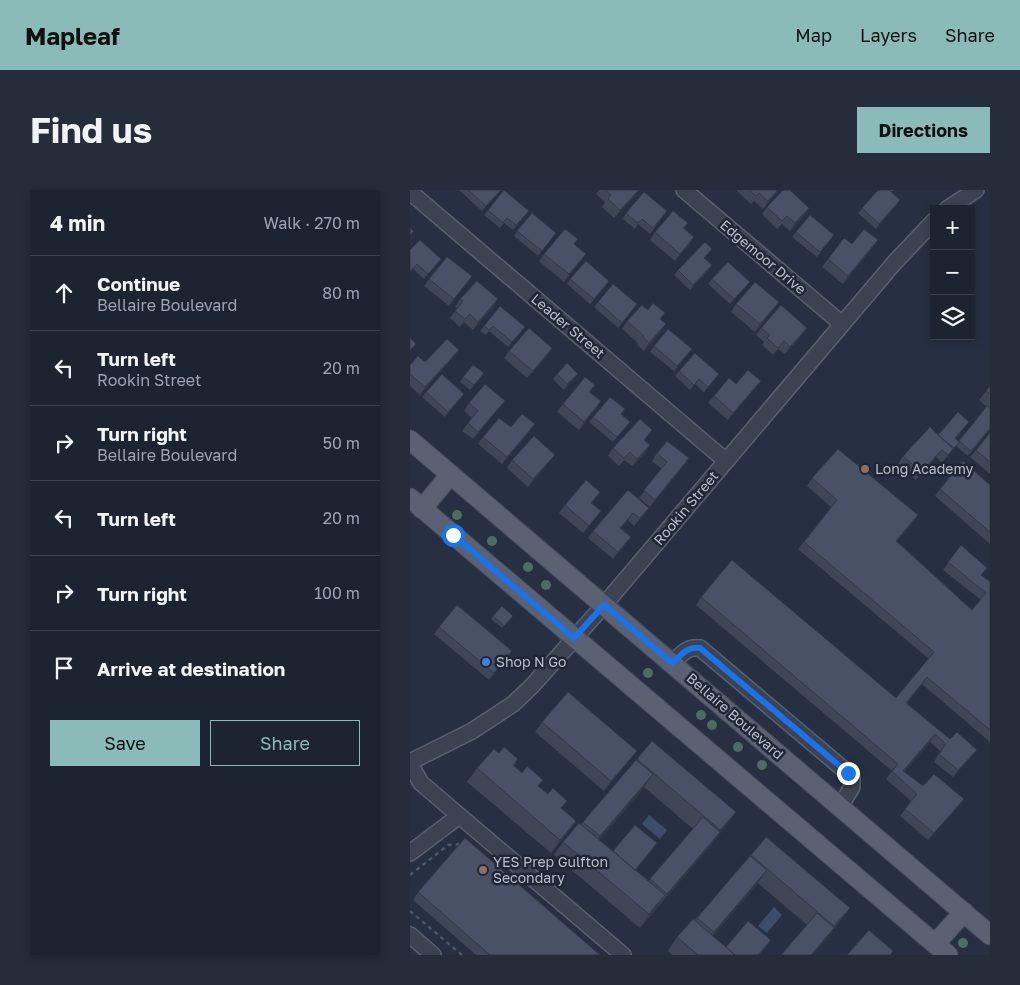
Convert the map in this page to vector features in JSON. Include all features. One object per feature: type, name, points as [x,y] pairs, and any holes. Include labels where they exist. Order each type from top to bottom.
[{"type":"main road","name":"Bellaire Boulevard","points":[[410,440],[990,935]]},
{"type":"main road","points":[[450,475],[416,504],[941,950],[964,912]]},
{"type":"street","name":"Edgemoor Drive","points":[[684,190],[842,324]]},
{"type":"street","points":[[953,205],[976,190]]},
{"type":"street","name":"Leader Street","points":[[410,192],[726,461]]},
{"type":"street","name":"Rookin Street","points":[[410,763],[472,731],[513,704],[532,686],[604,605],[895,262],[930,225]]},
{"type":"street","points":[[672,663],[685,651],[694,647],[700,648],[833,760],[852,777],[853,782],[840,807]]},
{"type":"street","points":[[410,763],[421,783],[624,955]]},
{"type":"street","points":[[410,853],[459,816]]},
{"type":"street","points":[[410,936],[433,955]]},
{"type":"path","points":[[410,875],[448,845],[461,844],[466,848]]},
{"type":"path","points":[[410,911],[462,955]]},
{"type":"water","points":[[649,815],[667,830],[660,839],[642,824]]},
{"type":"water","points":[[774,907],[782,915],[767,933],[758,926]]},
{"type":"building","points":[[468,190],[501,190],[486,206]]},
{"type":"building","points":[[504,190],[529,211],[516,225],[507,218],[503,223],[488,210]]},
{"type":"building","points":[[605,190],[639,190],[620,210],[608,199],[611,195]]},
{"type":"building","points":[[749,190],[778,190],[768,201],[759,193],[756,196]]},
{"type":"building","points":[[783,190],[790,190],[809,208],[795,223],[787,216],[782,221],[767,207]]},
{"type":"building","points":[[878,190],[889,190],[900,200],[879,224],[862,208]]},
{"type":"building","points":[[644,192],[667,211],[653,228],[642,219],[638,223],[626,213]]},
{"type":"building","points":[[673,211],[688,223],[683,228],[694,237],[680,254],[655,232]]},
{"type":"building","points":[[532,213],[556,233],[542,251],[517,231]]},
{"type":"building","points":[[810,215],[834,235],[820,252],[796,232]]},
{"type":"building","points":[[410,228],[414,231],[410,236]]},
{"type":"building","points":[[565,229],[578,239],[574,244],[586,254],[569,274],[544,254]]},
{"type":"building","points":[[864,229],[878,240],[848,276],[828,259],[844,238],[852,244]]},
{"type":"building","points":[[420,240],[441,259],[428,274],[417,264],[410,271],[410,250]]},
{"type":"building","points":[[705,242],[712,249],[704,258],[712,265],[693,285],[678,270]]},
{"type":"building","points":[[447,257],[472,276],[454,299],[429,279]]},
{"type":"building","points":[[586,261],[609,281],[594,299],[570,279]]},
{"type":"building","points":[[728,262],[750,282],[734,299],[712,279]]},
{"type":"building","points":[[477,281],[498,299],[478,322],[470,314],[465,319],[455,311],[463,301],[460,299]]},
{"type":"building","points":[[755,282],[779,302],[760,324],[736,304]]},
{"type":"building","points":[[613,284],[637,304],[622,323],[598,302]]},
{"type":"building","points":[[653,303],[665,313],[660,319],[666,324],[649,343],[627,321],[642,305],[648,310]]},
{"type":"building","points":[[781,305],[807,328],[790,347],[784,341],[778,348],[767,338],[770,335],[761,328]]},
{"type":"building","points":[[500,306],[525,327],[512,342],[493,326],[489,330],[484,326]]},
{"type":"building","points":[[529,328],[552,348],[533,371],[509,351]]},
{"type":"building","points":[[668,329],[692,349],[677,366],[654,346]]},
{"type":"building","points":[[410,338],[416,344],[410,350]]},
{"type":"building","points":[[447,339],[459,350],[425,387],[410,374],[410,365],[418,356],[425,362]]},
{"type":"building","points":[[695,353],[719,374],[708,387],[699,379],[694,385],[679,371]]},
{"type":"building","points":[[567,363],[578,374],[567,384],[557,374]]},
{"type":"building","points":[[473,365],[484,373],[474,385],[463,377]]},
{"type":"building","points":[[748,370],[761,381],[733,413],[714,396],[729,378],[736,384]]},
{"type":"building","points":[[442,374],[464,394],[448,412],[426,392]]},
{"type":"building","points":[[585,377],[595,385],[589,392],[601,401],[584,422],[563,404]]},
{"type":"building","points":[[485,384],[505,401],[478,432],[468,423],[478,411],[469,403]]},
{"type":"building","points":[[990,386],[990,394],[986,391]]},
{"type":"building","points":[[610,397],[625,409],[621,414],[630,422],[617,437],[593,417]]},
{"type":"building","points":[[987,406],[990,408],[990,428],[971,451],[959,441]]},
{"type":"building","points":[[958,412],[969,422],[955,438],[959,442],[954,448],[938,435]]},
{"type":"building","points":[[522,414],[535,424],[507,457],[483,437],[499,418],[511,427]]},
{"type":"building","points":[[640,419],[652,430],[644,440],[650,445],[637,459],[630,452],[624,458],[613,448]]},
{"type":"building","points":[[930,427],[953,449],[948,455],[942,450],[921,472],[903,456]]},
{"type":"building","points":[[990,433],[990,462],[976,450]]},
{"type":"building","points":[[534,436],[555,455],[533,479],[512,460]]},
{"type":"building","points":[[667,441],[689,458],[655,500],[644,490],[667,462],[657,453]]},
{"type":"building","points":[[838,449],[918,515],[896,541],[972,610],[986,593],[948,562],[961,545],[987,568],[981,575],[990,582],[990,730],[927,677],[906,703],[950,739],[957,732],[977,750],[958,770],[939,754],[946,744],[935,734],[903,771],[923,786],[934,774],[964,799],[934,833],[905,809],[917,794],[892,771],[898,764],[701,597],[732,560],[896,698],[934,652],[804,542],[837,500],[812,478]]},
{"type":"building","points":[[963,461],[990,485],[990,532],[940,489]]},
{"type":"building","points":[[586,480],[600,492],[591,503],[601,511],[589,526],[565,505]]},
{"type":"building","points":[[628,490],[649,508],[640,518],[633,513],[620,528],[631,537],[618,552],[593,531]]},
{"type":"building","points":[[457,605],[512,651],[494,673],[439,627]]},
{"type":"building","points":[[502,606],[513,616],[504,626],[493,616]]},
{"type":"building","points":[[568,692],[637,751],[611,781],[542,722]]},
{"type":"building","points":[[652,741],[736,812],[720,830],[637,759]]},
{"type":"building","points":[[504,747],[518,759],[513,765],[522,773],[527,766],[543,780],[538,786],[548,794],[553,788],[567,801],[561,808],[576,821],[560,840],[477,768],[494,749],[499,753]]},
{"type":"building","points":[[636,760],[653,774],[600,836],[583,822]]},
{"type":"building","points":[[703,817],[720,832],[667,894],[650,879]]},
{"type":"building","points":[[579,823],[665,895],[649,914],[563,842]]},
{"type":"building","points":[[635,825],[657,843],[635,870],[613,851]]},
{"type":"building","points":[[766,837],[850,908],[834,926],[751,855]]},
{"type":"building","points":[[465,838],[600,955],[490,955],[418,892]]},
{"type":"building","points":[[750,856],[767,870],[714,932],[697,918]]},
{"type":"building","points":[[817,913],[834,928],[811,955],[781,955]]},
{"type":"building","points":[[693,919],[735,955],[698,955],[677,937]]},
{"type":"building","points":[[748,921],[771,940],[758,955],[735,955],[726,947]]},
{"type":"building","points":[[869,930],[893,951],[890,955],[847,955]]},
{"type":"place","name":"Long Academy","points":[[865,469]]},
{"type":"place","name":"Shop N Go","points":[[486,662]]},
{"type":"place","name":"YES Prep Gulfton Secondary","points":[[483,870]]},
{"type":"route","points":[[453,535],[574,638],[604,605],[672,663],[685,651],[694,647],[705,651],[848,773]]}]
